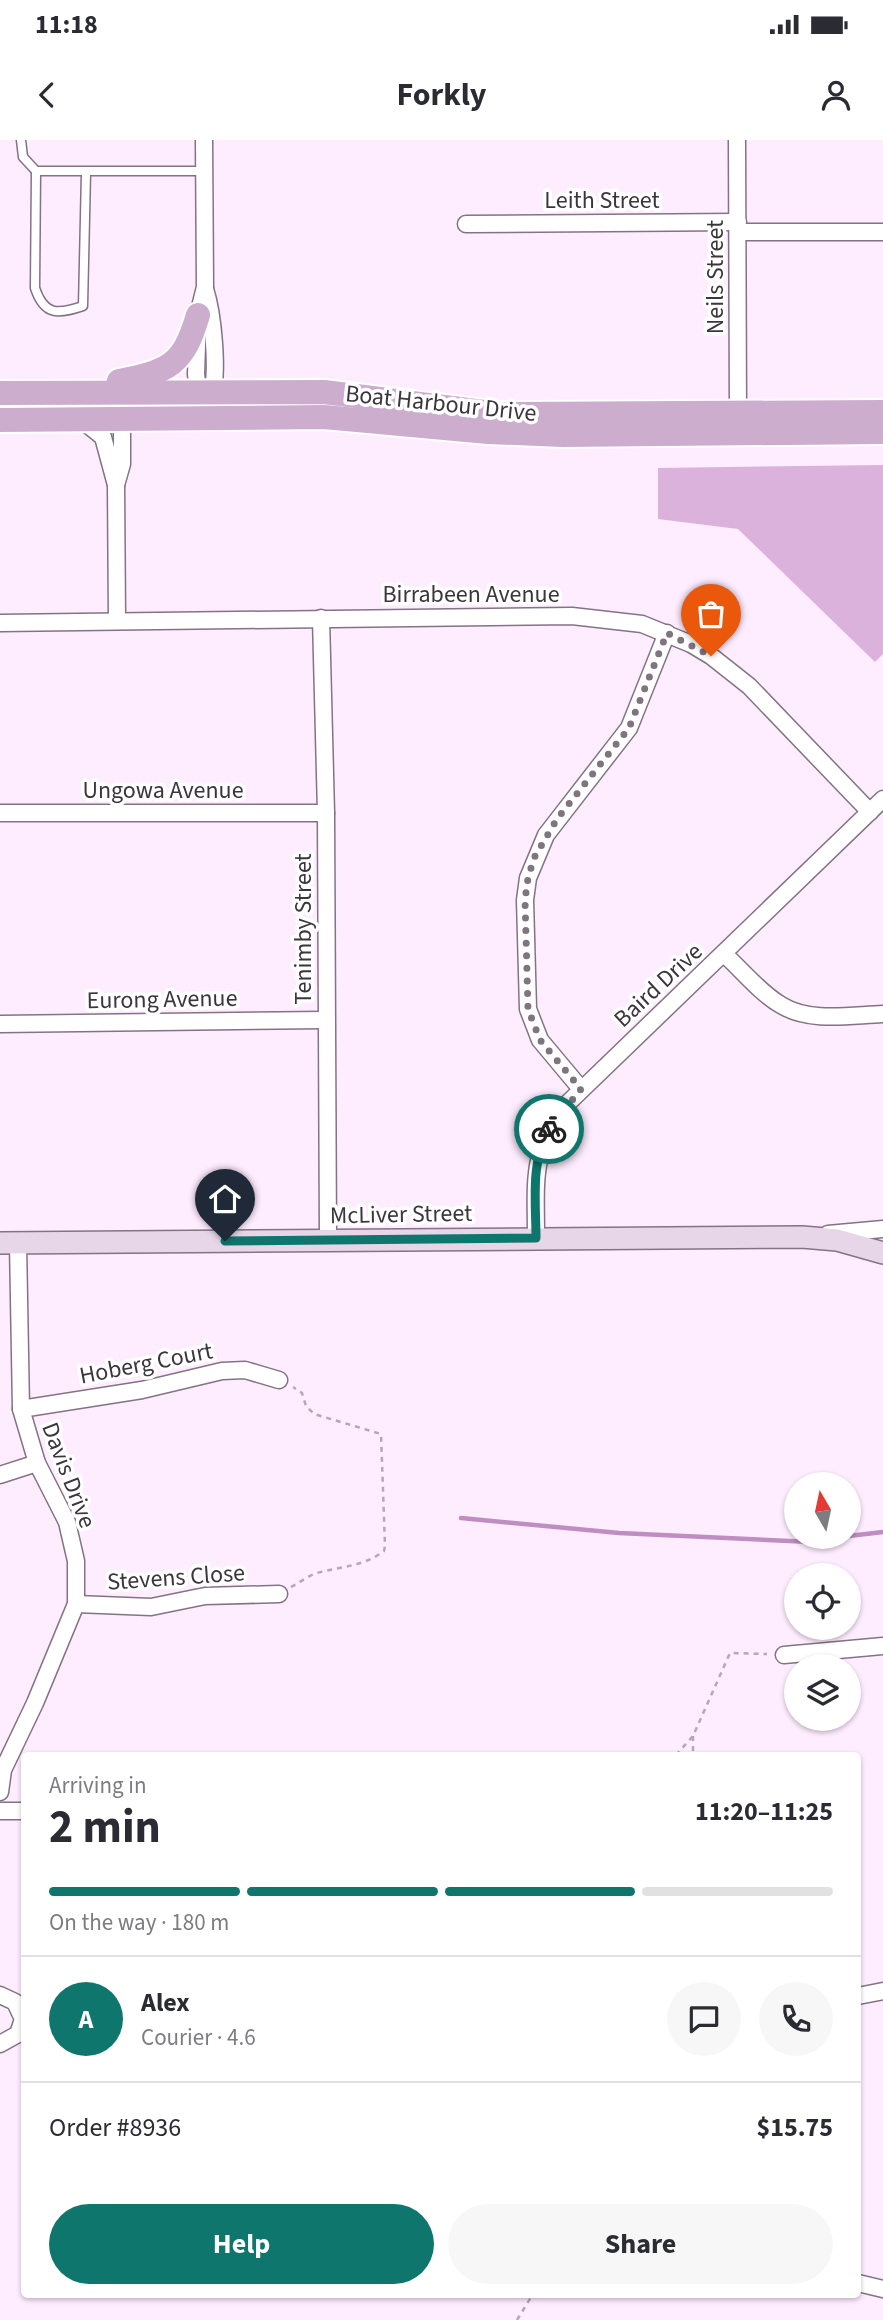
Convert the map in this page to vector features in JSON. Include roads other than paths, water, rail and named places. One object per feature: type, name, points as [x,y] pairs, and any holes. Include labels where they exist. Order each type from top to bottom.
[{"type":"main road","points":[[67,392],[155,374],[168,367],[190,343],[198,315]]},
{"type":"main road","name":"Boat Harbour Drive","points":[[0,393],[324,392],[500,414],[883,412]]},
{"type":"main road","points":[[0,393],[40,402],[102,404],[122,419]]},
{"type":"main road","name":"Boat Harbour Drive","points":[[0,420],[324,417],[488,432],[563,435],[883,432]]},
{"type":"street","points":[[204,140],[205,287],[198,315],[205,391]]},
{"type":"street","name":"Neils Street","points":[[737,140],[738,414]]},
{"type":"street","name":"Leith Street","points":[[466,224],[738,227],[883,232]]},
{"type":"street","points":[[205,287],[212,310],[205,418]]},
{"type":"street","points":[[80,419],[103,437],[116,485],[117,620]]},
{"type":"street","points":[[116,485],[122,464],[122,419]]},
{"type":"street","name":"Birrabeen Avenue","points":[[0,624],[117,620],[572,616],[625,621],[667,633],[711,656],[739,677],[870,812]]},
{"type":"street","name":"Tenimby Street","points":[[321,618],[326,813],[328,1241]]},
{"type":"street","points":[[581,1089],[540,1040],[528,1009],[525,900],[528,878],[534,858],[557,819],[629,728],[667,633]]},
{"type":"street","name":"Baird Drive","points":[[536,1238],[536,1172],[540,1152],[556,1117],[581,1089],[883,799]]},
{"type":"street","name":"Ungowa Avenue","points":[[0,813],[326,813]]},
{"type":"street","points":[[724,954],[780,1005],[799,1013],[822,1016],[883,1014]]},
{"type":"street","name":"Eurong Avenue","points":[[0,1024],[325,1020]]},
{"type":"street","name":"McLiver Street","points":[[802,1237],[883,1229]]},
{"type":"street","name":"McLiver Street","points":[[9,1243],[802,1237],[837,1240],[883,1252]]},
{"type":"street","name":"Davis Drive","points":[[0,1792],[3,1770],[35,1703],[76,1604],[76,1561],[67,1522],[37,1463],[21,1409],[9,1243]]},
{"type":"street","name":"Hoberg Court","points":[[21,1409],[142,1390],[222,1371],[245,1370],[279,1380]]},
{"type":"street","points":[[0,1475],[37,1463]]},
{"type":"street","name":"Stevens Close","points":[[76,1604],[151,1607],[205,1596],[279,1594]]},
{"type":"street","points":[[795,1654],[883,1646]]},
{"type":"street","points":[[0,1811],[21,1811]]},
{"type":"street","points":[[861,1995],[883,1991]]},
{"type":"street","points":[[0,1995],[15,2002],[21,2013]]},
{"type":"street","points":[[0,2044],[18,2034],[21,2026]]},
{"type":"street","points":[[861,2284],[883,2288]]},
{"type":"lane","points":[[22,140],[23,157],[36,172],[35,288],[40,303],[52,311],[68,311],[83,306],[86,173]]},
{"type":"lane","points":[[36,172],[204,171]]},
{"type":"waterway","points":[[461,1518],[619,1533],[784,1541]]},
{"type":"waterway","points":[[861,1535],[883,1532]]}]
